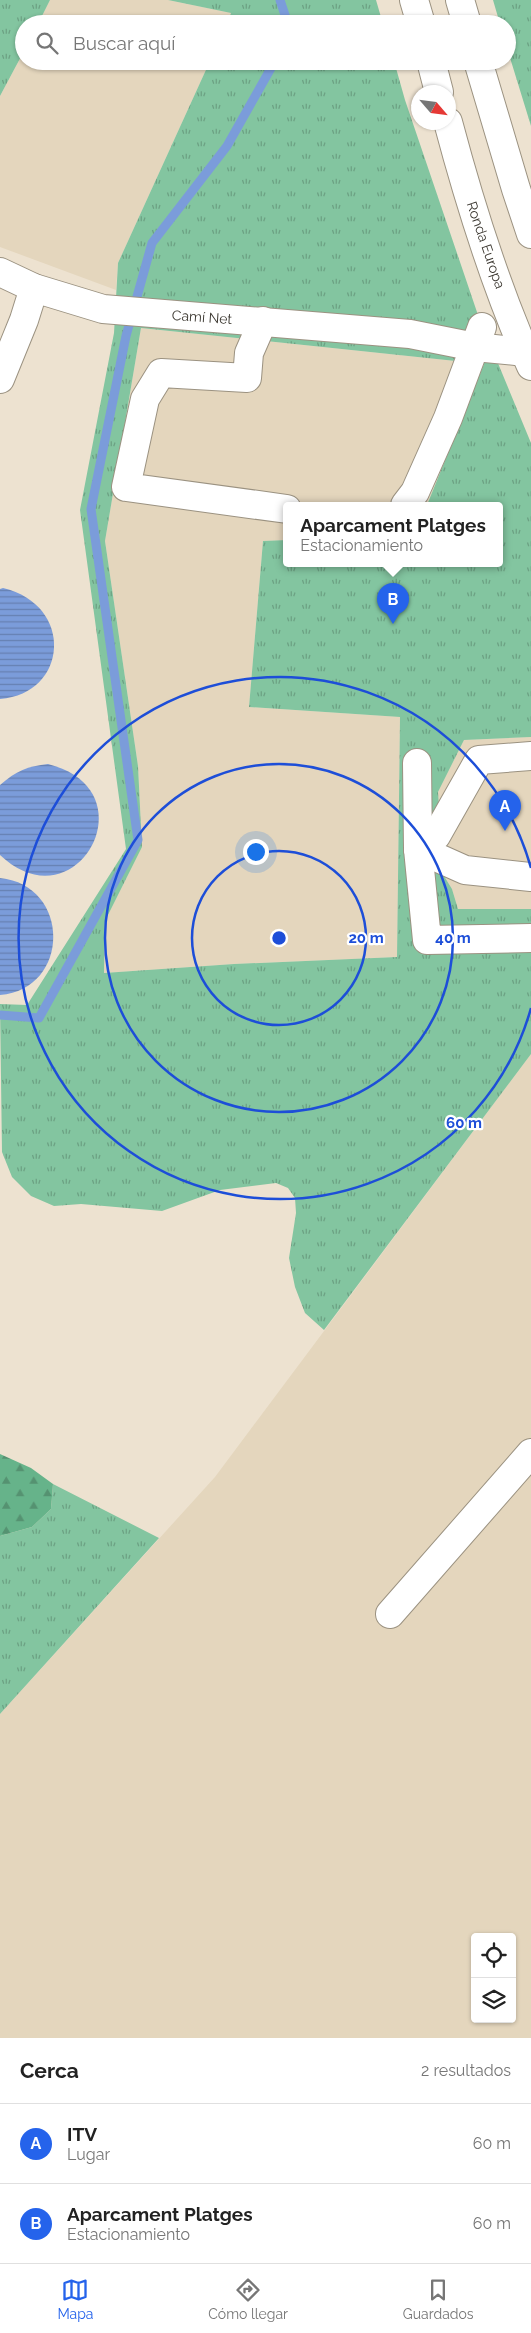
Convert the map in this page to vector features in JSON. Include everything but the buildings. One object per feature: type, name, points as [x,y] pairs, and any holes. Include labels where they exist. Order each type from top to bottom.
[{"type":"street","points":[[460,0],[464,15]]},
{"type":"street","points":[[433,70],[437,85]]},
{"type":"street","points":[[481,70],[531,234]]},
{"type":"street","name":"Ronda Europa","points":[[450,130],[461,173],[512,321],[528,359]]},
{"type":"street","name":"Camí Net","points":[[0,272],[34,288],[103,309],[410,334],[478,337],[528,359]]},
{"type":"street","points":[[0,379],[24,320],[34,288]]},
{"type":"street","points":[[263,321],[249,353],[247,378],[161,373],[145,399],[126,487],[283,509]]},
{"type":"street","name":"Camí Net","points":[[478,337],[512,321]]},
{"type":"street","points":[[407,502],[414,492],[448,418],[478,337]]},
{"type":"street","points":[[418,849],[436,836],[478,760],[531,756]]},
{"type":"street","points":[[417,764],[418,849],[427,940],[531,938]]},
{"type":"street","points":[[418,849],[465,870],[531,877]]},
{"type":"street","points":[[390,1614],[531,1453]]},
{"type":"shaded area","points":[[50,0],[168,0],[232,13],[231,15],[42,15]]},
{"type":"shaded area","points":[[15,68],[15,70],[206,70],[118,263],[116,290],[0,247],[0,96]]},
{"type":"shaded area","points":[[141,328],[484,364],[428,502],[283,502],[283,540],[263,541],[249,707],[400,717],[397,957],[234,964],[104,973],[105,921],[142,847],[138,766],[105,541]]},
{"type":"shaded area","points":[[531,737],[531,909],[458,909],[452,889],[444,876],[438,792],[464,740]]},
{"type":"shaded area","points":[[531,1054],[531,2038],[0,2038],[0,1714],[215,1477]]},
{"type":"green space","points":[[0,0],[50,0],[42,15],[15,15],[15,68],[0,96]]},
{"type":"green space","points":[[168,0],[376,0],[380,15],[230,15],[231,13]]},
{"type":"green space","points":[[493,0],[531,0],[531,126],[514,70],[516,70],[516,15],[497,15]]},
{"type":"green space","points":[[206,70],[397,70],[411,118],[411,130],[415,130],[478,315],[531,443],[531,737],[464,740],[438,792],[444,876],[452,889],[458,909],[531,909],[531,1054],[324,1330],[305,1313],[295,1287],[289,1258],[296,1213],[295,1198],[288,1188],[276,1183],[220,1190],[162,1211],[81,1204],[54,1206],[31,1196],[12,1177],[2,1152],[0,1004],[27,1005],[126,849],[80,510],[114,333],[118,263]],"holes":[[[141,328],[484,364],[428,502],[503,502],[503,567],[283,567],[283,540],[263,541],[249,707],[400,717],[397,957],[234,964],[104,973],[105,921],[142,847],[138,766],[105,541]]]},
{"type":"green space","points":[[0,1454],[31,1468],[53,1484],[51,1509],[32,1527],[0,1536]]},
{"type":"green space","points":[[53,1484],[159,1538],[0,1714],[0,1536],[32,1527],[51,1509]]},
{"type":"water","points":[[3,588],[26,597],[42,612],[52,629],[54,648],[50,666],[39,682],[23,693],[0,699],[0,589]]},
{"type":"water","points":[[48,764],[79,778],[95,799],[99,823],[91,846],[76,865],[54,875],[28,873],[0,855],[0,785],[22,770]]},
{"type":"water","points":[[0,878],[23,885],[40,898],[50,917],[53,937],[50,957],[40,975],[23,989],[0,995]]},
{"type":"waterway","points":[[280,0],[285,15]]},
{"type":"waterway","points":[[0,1015],[39,1018],[138,840],[91,509],[126,336],[152,243],[227,146],[270,70]]},
{"type":"place","name":"Aparcament Platges","points":[[393,624]]},
{"type":"place","name":"ITV","points":[[505,831]]}]
